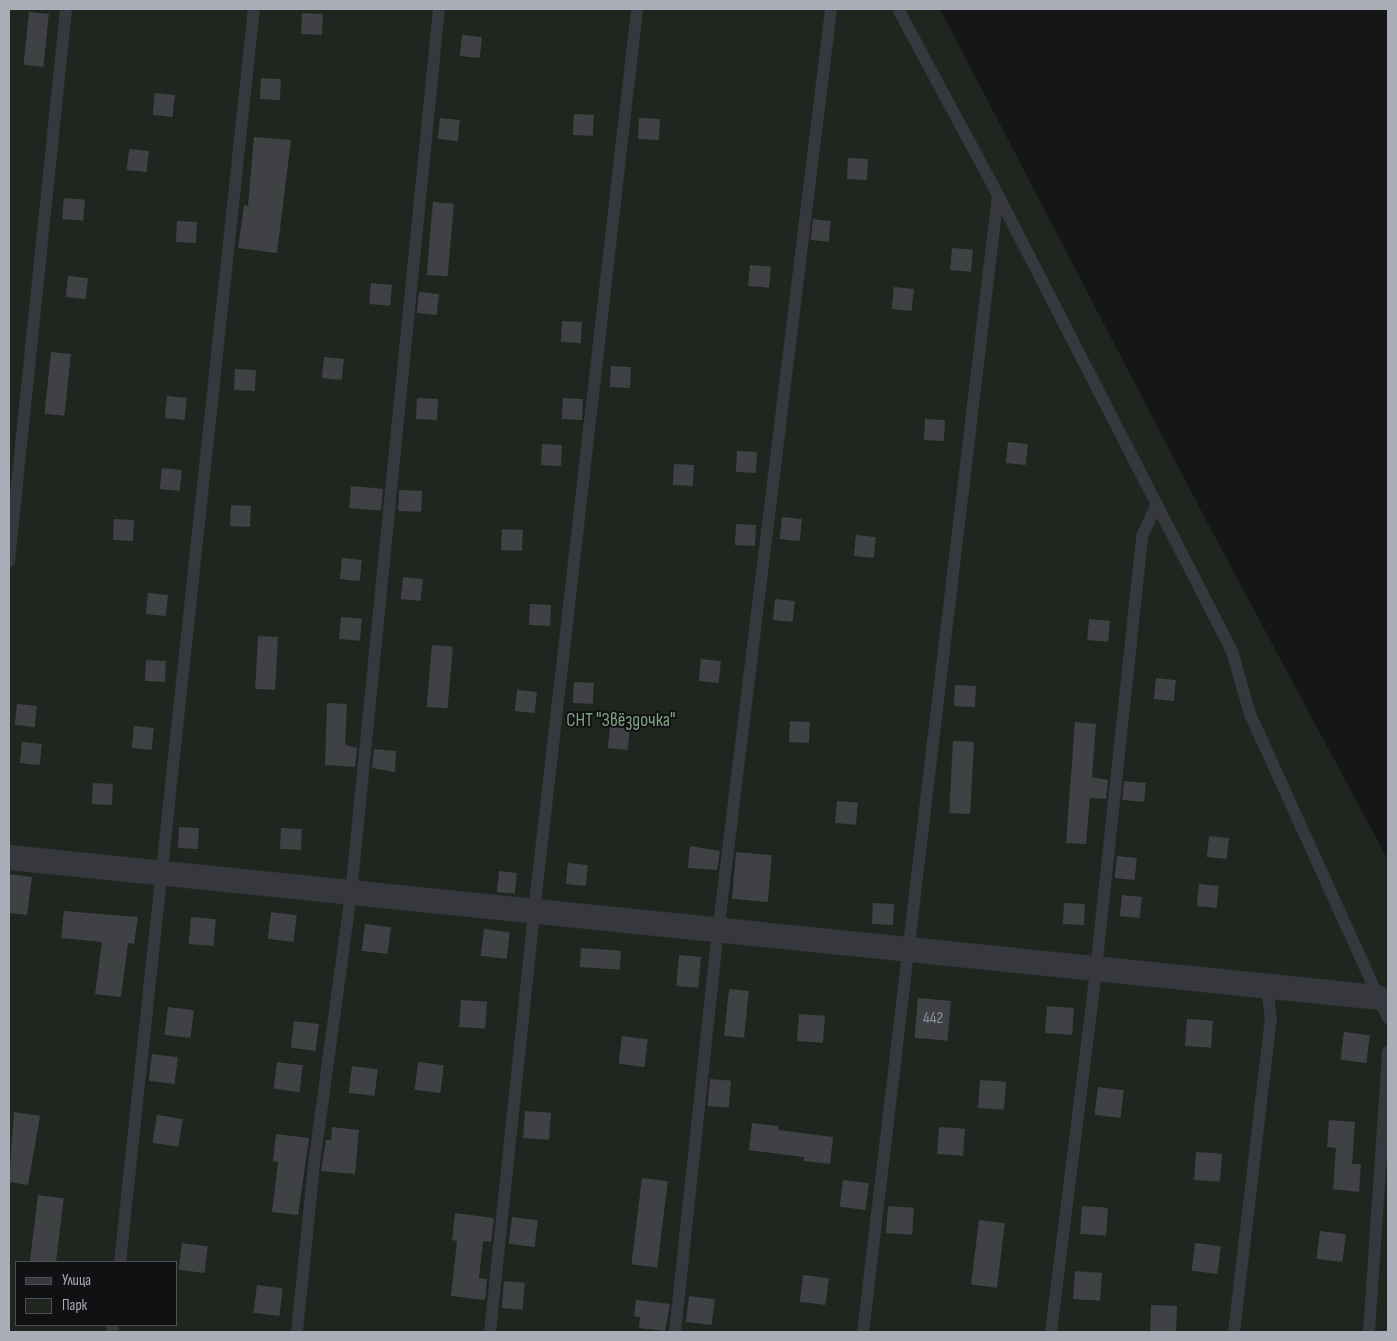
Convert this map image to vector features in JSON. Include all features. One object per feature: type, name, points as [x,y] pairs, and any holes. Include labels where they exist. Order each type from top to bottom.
[{"type":"street","points":[[9,857],[718,932],[1266,986],[1385,1006]]},
{"type":"lane","points":[[9,561],[66,9]]},
{"type":"lane","points":[[120,1261],[254,9]]},
{"type":"lane","points":[[297,1332],[314,1164],[351,892],[439,9]]},
{"type":"lane","points":[[490,1332],[534,912],[637,9]]},
{"type":"lane","points":[[675,1332],[718,932],[832,9]]},
{"type":"lane","points":[[898,9],[998,195],[1232,651],[1250,714],[1385,1006]]},
{"type":"lane","points":[[863,1332],[998,195]]},
{"type":"lane","points":[[1051,1332],[1096,968],[1142,536],[1157,504]]},
{"type":"lane","points":[[1234,1332],[1271,1019],[1266,986]]},
{"type":"lane","points":[[1370,1332],[1388,1052]]},
{"type":"green space","name":"СНТ \"Звёздочка\"","points":[[9,9],[940,9],[1207,522],[1388,860],[1388,1332],[9,1332]]},
{"type":"building","points":[[29,12],[49,14],[43,67],[23,65]]},
{"type":"building","points":[[302,13],[323,14],[322,35],[301,34]]},
{"type":"building","points":[[462,35],[482,37],[480,58],[460,56]]},
{"type":"building","points":[[261,78],[281,79],[280,100],[260,99]]},
{"type":"building","points":[[155,93],[175,95],[173,117],[153,115]]},
{"type":"building","points":[[574,114],[594,115],[593,136],[573,135]]},
{"type":"building","points":[[440,118],[460,120],[458,141],[438,139]]},
{"type":"building","points":[[639,118],[660,119],[659,140],[638,139]]},
{"type":"building","points":[[254,137],[291,140],[277,253],[238,248],[244,205],[248,206]]},
{"type":"building","points":[[129,149],[149,151],[147,172],[127,170]]},
{"type":"building","points":[[848,158],[868,159],[867,180],[847,179]]},
{"type":"building","points":[[64,198],[85,200],[83,221],[62,219]]},
{"type":"building","points":[[433,202],[454,204],[448,277],[427,275]]},
{"type":"building","points":[[813,219],[831,221],[829,242],[811,240]]},
{"type":"building","points":[[177,221],[197,222],[196,243],[176,242]]},
{"type":"building","points":[[952,248],[973,250],[971,272],[950,270]]},
{"type":"building","points":[[750,265],[771,267],[769,288],[748,286]]},
{"type":"building","points":[[68,276],[88,278],[86,299],[66,297]]},
{"type":"building","points":[[371,283],[392,285],[390,306],[369,304]]},
{"type":"building","points":[[894,287],[914,289],[912,311],[892,309]]},
{"type":"building","points":[[419,292],[439,294],[437,315],[417,313]]},
{"type":"building","points":[[562,321],[582,322],[581,343],[561,342]]},
{"type":"building","points":[[51,352],[71,354],[64,416],[45,414]]},
{"type":"building","points":[[324,357],[344,359],[342,380],[322,378]]},
{"type":"building","points":[[611,366],[631,367],[630,388],[610,387]]},
{"type":"building","points":[[235,369],[256,370],[255,391],[234,390]]},
{"type":"building","points":[[167,396],[187,398],[185,420],[165,418]]},
{"type":"building","points":[[417,398],[438,399],[437,420],[416,419]]},
{"type":"building","points":[[563,398],[583,399],[582,420],[562,419]]},
{"type":"building","points":[[925,419],[945,420],[944,441],[924,440]]},
{"type":"building","points":[[1008,442],[1028,444],[1026,465],[1006,463]]},
{"type":"building","points":[[542,444],[562,445],[561,466],[541,465]]},
{"type":"building","points":[[737,451],[757,452],[756,473],[736,472]]},
{"type":"building","points":[[674,464],[694,465],[693,486],[673,485]]},
{"type":"building","points":[[162,468],[182,470],[180,491],[160,489]]},
{"type":"building","points":[[351,486],[383,489],[381,511],[349,508]]},
{"type":"building","points":[[399,490],[422,491],[421,512],[398,511]]},
{"type":"building","points":[[231,505],[251,506],[250,527],[230,526]]},
{"type":"building","points":[[782,517],[802,519],[800,541],[780,539]]},
{"type":"building","points":[[114,519],[134,520],[133,541],[113,540]]},
{"type":"building","points":[[736,524],[756,525],[755,546],[735,545]]},
{"type":"building","points":[[502,529],[523,530],[522,551],[501,550]]},
{"type":"building","points":[[856,535],[876,537],[874,558],[854,556]]},
{"type":"building","points":[[342,558],[362,560],[360,581],[340,579]]},
{"type":"building","points":[[403,577],[423,579],[421,601],[401,599]]},
{"type":"building","points":[[148,593],[168,595],[166,616],[146,614]]},
{"type":"building","points":[[775,599],[795,601],[793,622],[773,620]]},
{"type":"building","points":[[530,604],[551,605],[550,626],[529,625]]},
{"type":"building","points":[[341,617],[362,619],[360,641],[339,639]]},
{"type":"building","points":[[1089,619],[1110,621],[1108,642],[1087,640]]},
{"type":"building","points":[[258,636],[278,637],[275,690],[255,689]]},
{"type":"building","points":[[432,645],[453,647],[448,709],[427,707]]},
{"type":"building","points":[[701,659],[721,661],[719,683],[699,681]]},
{"type":"building","points":[[146,660],[166,661],[165,682],[145,681]]},
{"type":"building","points":[[1156,678],[1176,680],[1174,701],[1154,699]]},
{"type":"building","points":[[574,682],[594,683],[593,704],[573,703]]},
{"type":"building","points":[[955,685],[976,686],[975,707],[954,706]]},
{"type":"building","points":[[517,690],[537,692],[535,713],[515,711]]},
{"type":"building","points":[[327,703],[347,704],[345,745],[357,748],[355,767],[325,765]]},
{"type":"building","points":[[17,704],[37,706],[35,727],[15,725]]},
{"type":"building","points":[[790,721],[810,722],[809,743],[789,742]]},
{"type":"building","points":[[1075,722],[1096,724],[1092,777],[1108,780],[1106,799],[1090,798],[1086,844],[1066,843]]},
{"type":"building","points":[[134,726],[154,728],[152,750],[132,748]]},
{"type":"building","points":[[610,727],[630,729],[628,750],[608,748]]},
{"type":"building","points":[[953,741],[974,742],[970,814],[949,813]]},
{"type":"building","points":[[22,742],[42,744],[40,765],[20,763]]},
{"type":"building","points":[[374,749],[396,751],[395,772],[372,768]]},
{"type":"building","points":[[1124,781],[1146,783],[1144,802],[1122,800]]},
{"type":"building","points":[[93,783],[113,784],[112,805],[92,804]]},
{"type":"building","points":[[837,801],[858,803],[856,825],[835,823]]},
{"type":"building","points":[[179,827],[199,828],[198,849],[178,848]]},
{"type":"building","points":[[281,828],[302,829],[301,850],[280,849]]},
{"type":"building","points":[[1209,836],[1229,838],[1227,859],[1207,857]]},
{"type":"building","points":[[690,846],[720,851],[717,870],[688,868]]},
{"type":"building","points":[[736,852],[772,855],[768,902],[732,899]]},
{"type":"building","points":[[1117,856],[1137,858],[1135,880],[1115,878]]},
{"type":"building","points":[[568,863],[588,865],[586,886],[566,884]]},
{"type":"building","points":[[499,871],[517,873],[515,894],[497,892]]},
{"type":"building","points":[[9,874],[32,877],[27,915],[9,913]]},
{"type":"building","points":[[1199,884],[1219,886],[1217,908],[1197,906]]},
{"type":"building","points":[[1122,895],[1142,897],[1140,918],[1120,916]]},
{"type":"building","points":[[873,903],[894,904],[893,925],[872,924]]},
{"type":"building","points":[[1064,903],[1085,904],[1084,925],[1063,924]]},
{"type":"building","points":[[64,911],[138,917],[134,944],[128,943],[121,997],[95,994],[102,942],[61,938]]},
{"type":"building","points":[[271,912],[297,915],[294,942],[268,939]]},
{"type":"building","points":[[191,917],[216,919],[214,946],[189,944]]},
{"type":"building","points":[[365,924],[391,927],[388,954],[362,951]]},
{"type":"building","points":[[484,929],[510,932],[507,959],[481,956]]},
{"type":"building","points":[[581,948],[621,951],[620,970],[580,967]]},
{"type":"building","points":[[679,955],[701,957],[698,988],[676,986]]},
{"type":"building","points":[[729,989],[749,991],[744,1038],[724,1036]]},
{"type":"building","points":[[918,998],[951,1001],[947,1041],[915,1038]]},
{"type":"building","points":[[461,1000],[487,1002],[485,1029],[459,1027]]},
{"type":"building","points":[[1047,1006],[1074,1008],[1072,1035],[1045,1033]]},
{"type":"building","points":[[168,1007],[194,1010],[190,1038],[165,1035]]},
{"type":"building","points":[[799,1014],[825,1016],[823,1043],[797,1041]]},
{"type":"building","points":[[1187,1019],[1213,1021],[1211,1048],[1185,1046]]},
{"type":"building","points":[[294,1021],[319,1024],[316,1051],[291,1048]]},
{"type":"building","points":[[1344,1032],[1370,1035],[1366,1063],[1341,1060]]},
{"type":"building","points":[[622,1036],[648,1039],[644,1067],[619,1064]]},
{"type":"building","points":[[152,1054],[178,1057],[175,1084],[149,1081]]},
{"type":"building","points":[[277,1062],[303,1065],[300,1092],[274,1089]]},
{"type":"building","points":[[418,1062],[444,1065],[440,1093],[415,1090]]},
{"type":"building","points":[[352,1066],[378,1069],[375,1096],[349,1093]]},
{"type":"building","points":[[710,1079],[731,1081],[729,1108],[708,1106]]},
{"type":"building","points":[[980,1080],[1006,1082],[1004,1110],[978,1108]]},
{"type":"building","points":[[1098,1087],[1124,1090],[1120,1118],[1095,1115]]},
{"type":"building","points":[[525,1111],[551,1113],[549,1140],[523,1138]]},
{"type":"building","points":[[14,1112],[40,1116],[28,1185],[9,1182]]},
{"type":"building","points":[[157,1115],[183,1119],[178,1147],[153,1143]]},
{"type":"building","points":[[1329,1120],[1355,1122],[1352,1164],[1361,1164],[1359,1192],[1333,1189],[1336,1148],[1327,1147]]},
{"type":"building","points":[[752,1123],[778,1126],[778,1130],[833,1137],[830,1164],[804,1161],[804,1157],[749,1150]]},
{"type":"building","points":[[332,1127],[359,1130],[355,1174],[321,1171],[326,1140],[331,1140]]},
{"type":"building","points":[[939,1127],[965,1129],[963,1156],[937,1154]]},
{"type":"building","points":[[276,1134],[309,1138],[298,1215],[272,1212],[278,1162],[273,1161]]},
{"type":"building","points":[[1196,1152],[1222,1154],[1220,1182],[1194,1180]]},
{"type":"building","points":[[642,1178],[668,1181],[657,1268],[631,1264]]},
{"type":"building","points":[[843,1180],[869,1183],[866,1210],[840,1207]]},
{"type":"building","points":[[38,1195],[64,1198],[56,1261],[30,1261]]},
{"type":"building","points":[[888,1206],[914,1208],[912,1235],[886,1233]]},
{"type":"building","points":[[1082,1206],[1108,1208],[1106,1236],[1080,1234]]},
{"type":"building","points":[[455,1213],[494,1218],[491,1242],[483,1241],[479,1278],[487,1279],[485,1300],[451,1296],[457,1241],[452,1240]]},
{"type":"building","points":[[512,1217],[538,1220],[535,1247],[509,1244]]},
{"type":"building","points":[[979,1220],[1005,1223],[997,1288],[971,1285]]},
{"type":"building","points":[[1320,1231],[1346,1234],[1342,1262],[1317,1259]]},
{"type":"building","points":[[182,1243],[208,1246],[205,1273],[179,1270]]},
{"type":"building","points":[[1195,1243],[1221,1246],[1217,1274],[1192,1271]]},
{"type":"building","points":[[1075,1271],[1102,1273],[1100,1301],[1073,1299]]},
{"type":"building","points":[[803,1275],[829,1278],[826,1305],[800,1302]]},
{"type":"building","points":[[504,1281],[525,1283],[523,1310],[502,1308]]},
{"type":"building","points":[[257,1285],[283,1288],[279,1316],[254,1313]]},
{"type":"building","points":[[689,1296],[715,1299],[712,1325],[686,1322]]},
{"type":"building","points":[[636,1300],[670,1304],[665,1331],[639,1328],[640,1317],[634,1316]]},
{"type":"building","points":[[1151,1305],[1177,1306],[1176,1332],[1150,1332]]}]
